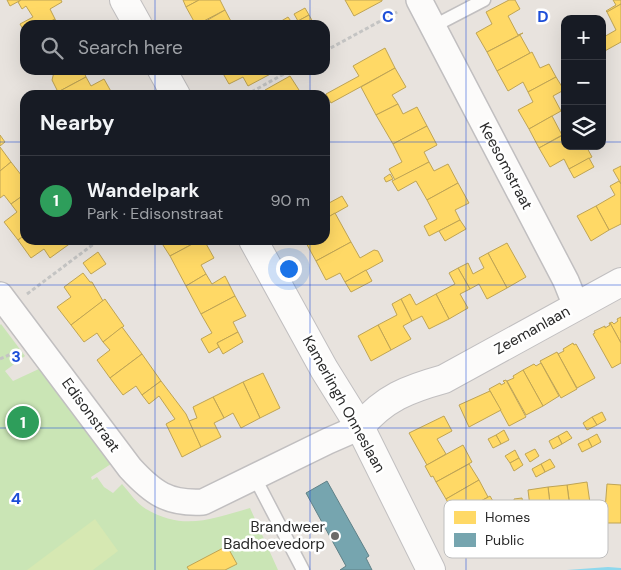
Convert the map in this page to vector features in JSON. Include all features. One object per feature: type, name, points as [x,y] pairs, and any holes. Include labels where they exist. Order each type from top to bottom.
[{"type":"street","points":[[124,0],[135,20]]},
{"type":"street","name":"Keesomstraat","points":[[410,5],[434,26],[566,281],[576,306]]},
{"type":"street","points":[[165,75],[173,90]]},
{"type":"street","name":"Kamerlingh Onneslaan","points":[[256,245],[324,369],[360,427],[431,570]]},
{"type":"street","name":"Zeemanlaan","points":[[203,502],[360,427],[380,427],[404,414],[444,379],[621,282]]},
{"type":"street","name":"Edisonstraat","points":[[4,301],[130,468],[147,487],[167,498],[184,503],[203,502]]},
{"type":"lane","points":[[434,26],[484,0]]},
{"type":"lane","points":[[255,478],[303,570]]},
{"type":"path","points":[[330,49],[410,5]]},
{"type":"path","points":[[255,90],[282,75]]},
{"type":"path","points":[[4,301],[91,245]]},
{"type":"green space","points":[[1,324],[25,356],[5,371],[13,381],[41,368],[111,464],[91,477],[92,480],[97,477],[104,487],[113,493],[122,484],[143,507],[173,520],[198,521],[250,508],[278,570],[0,570]]},
{"type":"green space","points":[[95,519],[118,551],[93,570],[27,570]]},
{"type":"water","points":[[621,568],[621,570],[567,570]]},
{"type":"building: Homes","points":[[7,0],[21,0],[10,6]]},
{"type":"building: Homes","points":[[21,0],[61,0],[62,2],[50,9],[55,19],[53,20],[27,20],[33,17],[26,6],[22,9],[18,2]]},
{"type":"building: Homes","points":[[183,0],[199,0],[186,7]]},
{"type":"building: Homes","points":[[199,0],[220,0],[225,10],[206,20],[193,20],[186,7]]},
{"type":"building: Homes","points":[[345,0],[382,0],[382,1],[354,16]]},
{"type":"building: Homes","points":[[509,0],[515,0],[520,9],[508,16],[518,35],[523,33],[487,52],[476,33],[492,24],[486,12]]},
{"type":"building: Homes","points":[[613,0],[621,0],[621,4],[607,12],[616,5]]},
{"type":"building: Homes","points":[[621,4],[621,42],[606,50],[606,36],[616,30],[607,12]]},
{"type":"building: Homes","points":[[305,8],[309,15],[297,20],[294,14]]},
{"type":"building: Homes","points":[[225,10],[230,20],[208,20]]},
{"type":"building: Homes","points":[[309,15],[312,20],[300,20]]},
{"type":"building: Homes","points":[[520,35],[530,53],[497,71],[487,52]]},
{"type":"building: Homes","points":[[385,48],[395,68],[331,103],[330,92],[359,76],[353,66]]},
{"type":"building: Homes","points":[[532,52],[540,68],[549,64],[556,77],[528,92],[523,82],[508,91],[497,71]]},
{"type":"building: Homes","points":[[395,68],[406,87],[392,95],[398,104],[376,115],[361,87]]},
{"type":"building: Homes","points":[[53,75],[85,75],[86,77],[62,90],[57,90],[52,80]]},
{"type":"building: Homes","points":[[224,75],[269,75],[248,86],[243,77],[229,84]]},
{"type":"building: Homes","points":[[290,76],[299,90],[265,90]]},
{"type":"building: Homes","points":[[86,77],[91,86],[104,79],[110,90],[62,90]]},
{"type":"building: Homes","points":[[556,77],[561,85],[561,92],[553,96],[561,111],[529,129],[518,110],[533,102],[528,92]]},
{"type":"building: Homes","points":[[398,104],[403,114],[417,107],[427,126],[393,144],[376,115]]},
{"type":"building: Homes","points":[[552,116],[561,136],[539,148],[529,129]]},
{"type":"building: Homes","points":[[427,126],[437,145],[424,152],[429,162],[395,180],[389,169],[402,162],[393,144]]},
{"type":"building: Homes","points":[[0,135],[5,142],[0,146]]},
{"type":"building: Homes","points":[[561,136],[561,150],[588,150],[592,157],[569,169],[564,159],[550,167],[539,148]]},
{"type":"building: Homes","points":[[0,147],[11,162],[0,171]]},
{"type":"building: Homes","points":[[589,158],[594,167],[574,178],[569,169]]},
{"type":"building: Homes","points":[[11,162],[20,174],[20,198],[11,204],[4,195],[0,198],[0,171]]},
{"type":"building: Homes","points":[[429,162],[434,171],[448,164],[458,183],[427,200],[416,181],[398,191],[392,181]]},
{"type":"building: Homes","points":[[621,166],[621,184],[613,170]]},
{"type":"building: Homes","points":[[390,174],[393,179],[386,182],[384,178]]},
{"type":"building: Homes","points":[[619,181],[621,184],[621,224],[609,230],[596,206],[615,195],[610,186]]},
{"type":"building: Homes","points":[[458,183],[469,203],[455,210],[460,220],[429,236],[424,226],[437,219],[427,200]]},
{"type":"building: Homes","points":[[342,196],[348,206],[330,216],[330,202]]},
{"type":"building: Homes","points":[[20,198],[20,239],[18,240],[4,222],[17,212],[11,204]]},
{"type":"building: Homes","points":[[596,206],[609,230],[591,241],[577,216]]},
{"type":"building: Homes","points":[[335,213],[351,242],[316,261],[307,245],[330,245],[330,216]]},
{"type":"building: Homes","points":[[460,220],[466,229],[445,241],[439,231]]},
{"type":"building: Homes","points":[[351,242],[360,258],[374,250],[378,251],[383,261],[345,282],[340,273],[326,280],[316,261]]},
{"type":"building: Homes","points":[[507,243],[526,277],[507,288],[488,253]]},
{"type":"building: Homes","points":[[22,245],[68,245],[50,258],[44,249],[31,258]]},
{"type":"building: Homes","points":[[163,245],[191,245],[170,256]]},
{"type":"building: Homes","points":[[191,245],[207,245],[214,258],[201,265],[206,274],[186,286],[170,256]]},
{"type":"building: Homes","points":[[98,252],[106,264],[91,274],[83,263]]},
{"type":"building: Homes","points":[[488,253],[507,288],[487,299],[479,284],[470,289],[458,268],[468,263],[473,274],[484,268],[479,258]]},
{"type":"building: Homes","points":[[458,268],[470,289],[460,294],[468,308],[449,319],[436,294],[455,284],[449,273]]},
{"type":"building: Homes","points":[[366,270],[372,281],[351,292],[345,282]]},
{"type":"building: Homes","points":[[83,273],[92,282],[103,301],[71,325],[57,307],[71,297],[64,287]]},
{"type":"building: Homes","points":[[206,274],[212,284],[225,276],[235,296],[201,314],[186,286]]},
{"type":"building: Homes","points":[[410,294],[416,305],[436,294],[449,319],[429,329],[422,316],[412,321],[401,299]]},
{"type":"building: Homes","points":[[235,296],[246,316],[233,322],[238,332],[217,343],[219,347],[209,353],[201,339],[212,333],[201,314]]},
{"type":"building: Homes","points":[[105,299],[124,326],[103,342],[97,333],[84,342],[71,325]]},
{"type":"building: Homes","points":[[401,299],[412,321],[403,326],[411,339],[391,350],[378,325],[397,315],[392,304]]},
{"type":"building: Homes","points":[[621,317],[621,343],[610,323],[614,324]]},
{"type":"building: Homes","points":[[609,323],[621,343],[621,363],[612,368],[593,334],[595,333],[594,331],[610,325]]},
{"type":"building: Homes","points":[[378,325],[391,350],[371,361],[358,336]]},
{"type":"building: Homes","points":[[122,327],[142,354],[110,378],[97,360],[110,350],[103,342]]},
{"type":"building: Homes","points":[[238,332],[243,342],[223,354],[217,343]]},
{"type":"building: Homes","points":[[573,343],[574,345],[576,344],[595,378],[577,388],[558,354]]},
{"type":"building: Homes","points":[[557,352],[577,389],[561,398],[540,361]]},
{"type":"building: Homes","points":[[142,354],[161,381],[142,395],[136,386],[123,395],[110,378]]},
{"type":"building: Homes","points":[[541,363],[559,396],[543,406],[523,370],[534,364],[536,366]]},
{"type":"building: Homes","points":[[523,370],[543,406],[526,415],[507,381]]},
{"type":"building: Homes","points":[[263,373],[280,408],[260,418],[243,382]]},
{"type":"building: Homes","points":[[506,380],[526,417],[509,426],[489,389],[500,383],[501,385],[505,383],[503,381]]},
{"type":"building: Homes","points":[[161,381],[186,414],[201,447],[182,457],[166,424],[175,419],[159,396],[149,404],[142,395]]},
{"type":"building: Homes","points":[[243,382],[260,418],[241,428],[233,413],[224,418],[213,397]]},
{"type":"building: Homes","points":[[490,391],[501,410],[469,427],[459,405]]},
{"type":"building: Homes","points":[[213,397],[224,418],[214,423],[221,437],[201,447],[189,421],[197,418],[193,407]]},
{"type":"building: Homes","points":[[602,412],[606,420],[597,425],[592,417]]},
{"type":"building: Homes","points":[[444,416],[452,431],[437,439],[446,454],[427,465],[409,433]]},
{"type":"building: Homes","points":[[592,417],[597,425],[587,430],[583,423]]},
{"type":"building: Homes","points":[[504,430],[509,440],[501,444],[496,435]]},
{"type":"building: Homes","points":[[567,431],[572,438],[562,444],[558,436]]},
{"type":"building: Homes","points":[[597,434],[601,442],[592,447],[588,439]]},
{"type":"building: Homes","points":[[496,435],[501,444],[493,448],[488,439]]},
{"type":"building: Homes","points":[[558,436],[562,444],[553,449],[549,441]]},
{"type":"building: Homes","points":[[588,439],[592,447],[582,452],[578,444]]},
{"type":"building: Homes","points":[[463,445],[472,462],[436,482],[425,466]]},
{"type":"building: Homes","points":[[535,449],[539,456],[530,462],[525,454]]},
{"type":"building: Homes","points":[[515,450],[519,458],[510,463],[505,456]]},
{"type":"building: Homes","points":[[519,458],[523,465],[514,471],[510,463]]},
{"type":"building: Homes","points":[[550,459],[555,467],[545,472],[541,464]]},
{"type":"building: Homes","points":[[469,464],[479,480],[446,499],[436,482]]},
{"type":"building: Homes","points":[[541,464],[545,472],[536,477],[532,469]]},
{"type":"building: Homes","points":[[479,480],[488,497],[483,500],[446,499]]},
{"type":"building: Homes","points":[[587,482],[590,500],[569,500],[567,485]]},
{"type":"building: Homes","points":[[607,484],[621,485],[621,523],[608,523],[608,500],[606,500]]},
{"type":"building: Homes","points":[[567,485],[569,500],[550,500],[548,487]]},
{"type":"building: Homes","points":[[548,487],[550,500],[529,500],[528,490]]},
{"type":"building: Homes","points":[[490,496],[492,500],[483,500]]},
{"type":"building: Homes","points":[[227,546],[237,564],[225,570],[189,570],[187,567]]},
{"type":"building: Public","points":[[327,481],[369,556],[366,558],[372,570],[340,570],[346,566],[306,493]]},
{"type":"place","name":"Wandelpark","points":[[23,422]]},
{"type":"place","name":"Brandweer Badhoevedorp","points":[[335,536]]}]
